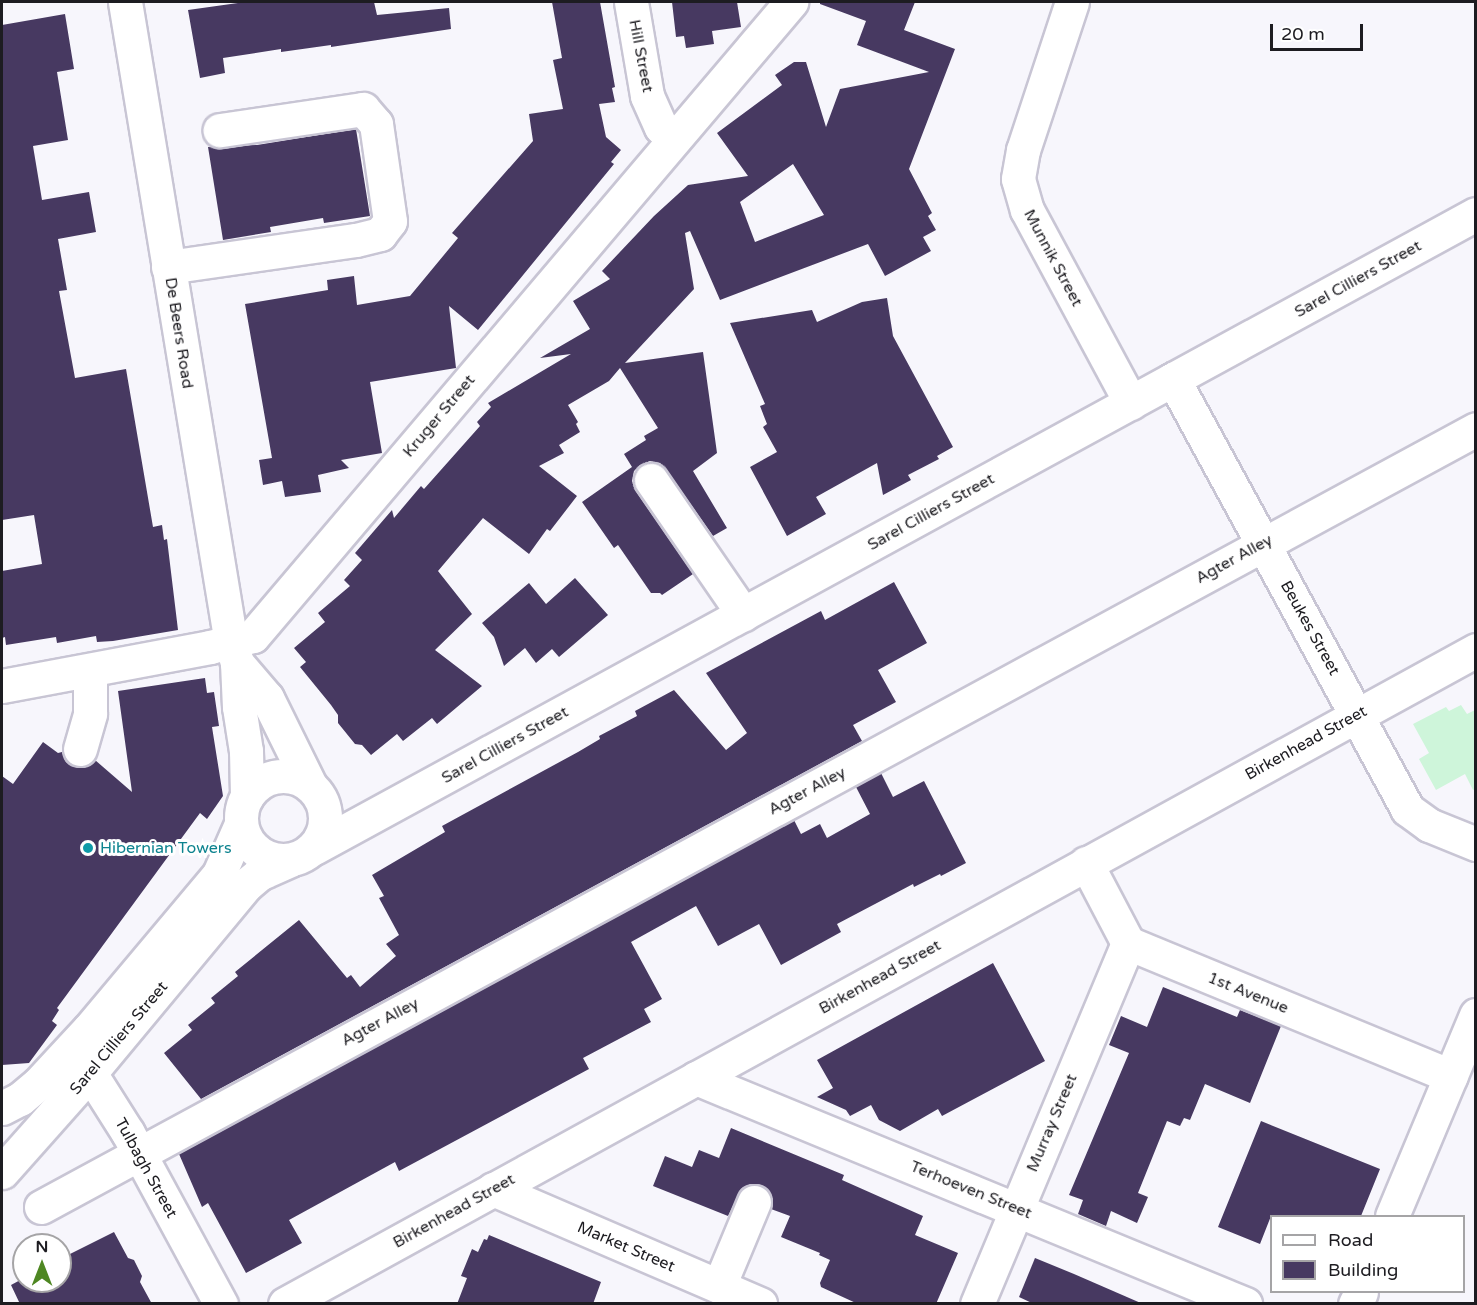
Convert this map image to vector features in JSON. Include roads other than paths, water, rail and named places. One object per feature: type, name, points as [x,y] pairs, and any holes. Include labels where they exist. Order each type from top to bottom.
[{"type":"street","name":"De Beers Road","points":[[124,2],[234,653],[246,750],[244,810]]},
{"type":"street","name":"Hill Street","points":[[631,2],[647,96],[661,127],[672,139]]},
{"type":"street","name":"Munnik Street","points":[[1072,2],[1023,150],[1018,179],[1027,210],[1131,403]]},
{"type":"street","name":"Kruger Street","points":[[2,686],[90,671],[234,653],[253,636],[789,3]]},
{"type":"street","points":[[168,267],[356,240],[380,234],[390,221],[376,124],[363,109],[220,130]]},
{"type":"street","name":"Sarel Cilliers Street","points":[[2,1172],[90,1073],[246,885],[259,874],[387,809],[1476,214]]},
{"type":"street","name":"Beukes Street","points":[[1173,379],[1358,714],[1407,809],[1429,825],[1476,844]]},
{"type":"street","name":"Agter Alley","points":[[40,1207],[1476,429]]},
{"type":"street","points":[[651,480],[743,614]]},
{"type":"street","name":"Birkenhead Street","points":[[285,1304],[1476,650]]},
{"type":"street","points":[[234,653],[267,698],[315,790],[325,809],[326,823],[322,837],[302,854],[264,856],[249,843],[244,810],[256,785],[269,778],[283,775],[298,778],[315,790],[348,808],[387,809]]},
{"type":"street","points":[[80,749],[90,713],[90,671]]},
{"type":"street","name":"Sarel Cilliers Street","points":[[2,1108],[20,1100],[38,1084],[88,1029],[219,874],[244,810]]},
{"type":"street","points":[[1086,863],[1128,943]]},
{"type":"street","name":"1st Avenue","points":[[1128,943],[1451,1076]]},
{"type":"street","name":"Murray Street","points":[[977,1304],[1128,943]]},
{"type":"street","points":[[1392,1215],[1476,1015]]},
{"type":"street","name":"Tulbagh Street","points":[[88,1029],[90,1073],[139,1153],[221,1304]]},
{"type":"street","name":"Terhoeven Street","points":[[696,1078],[1245,1304]]},
{"type":"street","name":"Market Street","points":[[493,1189],[760,1304]]},
{"type":"street","points":[[719,1286],[753,1202]]},
{"type":"place","name":"Hibernian Towers","points":[[88,848]]}]
